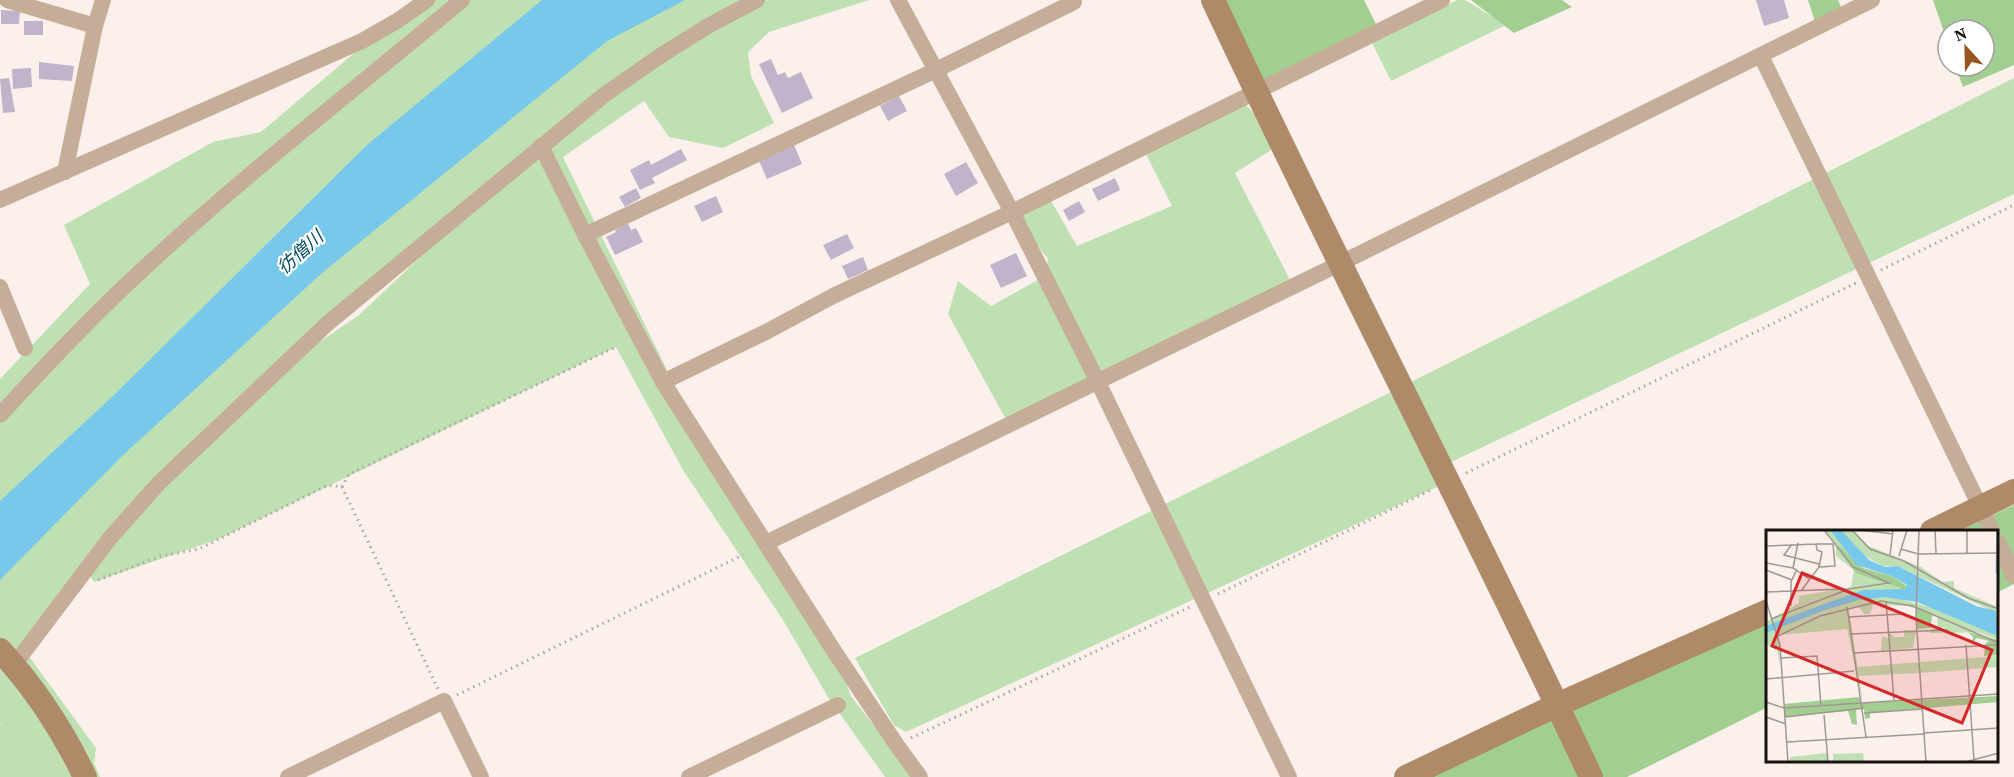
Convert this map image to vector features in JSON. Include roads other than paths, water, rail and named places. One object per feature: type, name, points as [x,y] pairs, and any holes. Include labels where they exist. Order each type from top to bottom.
[{"type":"street","points":[[7,0],[95,26]]},
{"type":"street","points":[[65,172],[95,26],[103,0]]},
{"type":"street","points":[[0,200],[363,41],[427,0]]},
{"type":"street","points":[[0,415],[56,353],[148,264],[229,193],[462,0]]},
{"type":"street","points":[[85,777],[66,737],[7,658],[68,592],[110,538],[159,483],[321,330],[541,146],[604,95],[660,56],[708,26],[757,0]]},
{"type":"street","points":[[898,0],[1012,212],[1098,382],[1289,777]]},
{"type":"street","points":[[1213,0],[1591,777]]},
{"type":"street","points":[[663,382],[766,332],[835,295],[1257,93],[1442,0]]},
{"type":"street","points":[[766,543],[1341,263],[1872,0]]},
{"type":"street","points":[[585,235],[936,70],[1074,2]]},
{"type":"street","points":[[1761,56],[1992,530]]},
{"type":"street","points":[[541,146],[663,382],[896,744],[920,777]]},
{"type":"street","points":[[0,287],[25,348]]},
{"type":"street","points":[[1934,530],[2014,491]]},
{"type":"street","points":[[1999,544],[2014,576]]},
{"type":"street","points":[[1406,777],[1557,705],[1766,612]]},
{"type":"street","points":[[288,777],[444,701],[482,777]]},
{"type":"street","points":[[689,777],[838,705]]},
{"type":"water","name":"彷僧川","points":[[542,0],[685,0],[607,41],[322,273],[122,456],[0,580],[0,501],[113,396],[367,145]]}]
